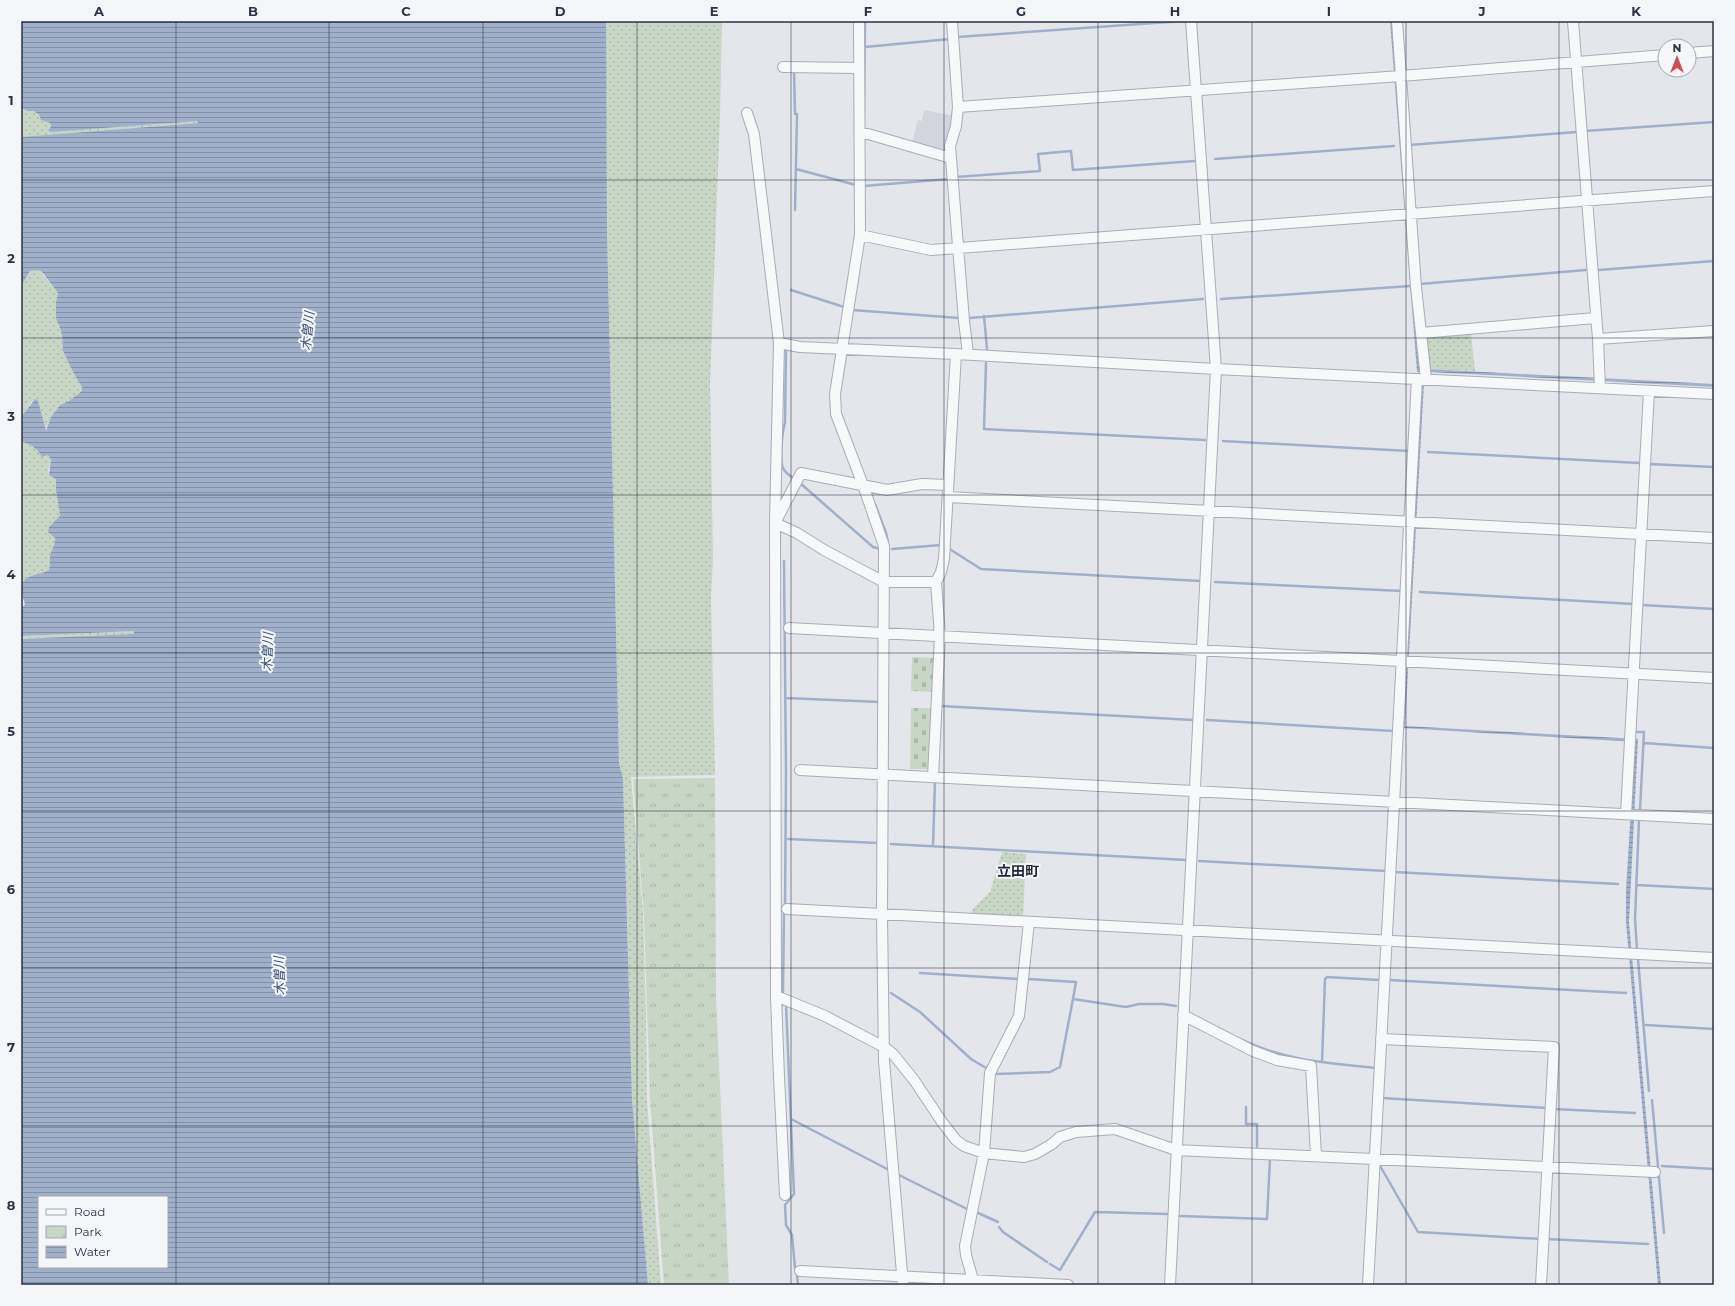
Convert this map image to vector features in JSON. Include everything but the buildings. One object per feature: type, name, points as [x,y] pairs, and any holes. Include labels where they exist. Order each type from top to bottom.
[{"type":"street","points":[[859,21],[859,68],[863,134],[863,235],[835,394],[836,414],[884,546],[882,915],[884,1047],[903,1281]]},
{"type":"street","points":[[952,21],[958,107],[956,126],[950,146],[950,158],[968,354]]},
{"type":"street","points":[[1170,1285],[1216,369],[1191,21]]},
{"type":"street","points":[[1368,1285],[1394,802],[1405,661],[1421,379],[1421,333],[1408,215],[1397,76],[1397,21]]},
{"type":"street","points":[[1573,21],[1595,318],[1598,339],[1600,382]]},
{"type":"street","points":[[1697,52],[1714,51]]},
{"type":"street","points":[[958,107],[1196,91],[1657,56]]},
{"type":"street","points":[[783,67],[859,68]]},
{"type":"street","points":[[747,113],[754,134],[779,343],[775,523],[776,996],[778,1077],[785,1195]]},
{"type":"street","points":[[863,134],[950,158]]},
{"type":"street","points":[[863,235],[931,250],[1714,191]]},
{"type":"street","points":[[1421,333],[1595,318]]},
{"type":"street","points":[[1598,339],[1714,331]]},
{"type":"street","points":[[779,343],[800,347],[968,354],[1216,369],[1421,379],[1600,382],[1649,391],[1714,394]]},
{"type":"street","points":[[933,777],[940,636],[936,582],[941,572],[944,559],[956,354]]},
{"type":"street","points":[[1630,814],[1630,740],[1649,391]]},
{"type":"street","points":[[775,523],[801,473],[887,490],[922,484],[948,485]]},
{"type":"street","points":[[948,497],[1714,538]]},
{"type":"street","points":[[775,523],[797,533],[824,550],[884,582],[936,582]]},
{"type":"street","points":[[789,628],[1203,649],[1714,678]]},
{"type":"street","points":[[800,770],[1714,819]]},
{"type":"street","points":[[787,909],[1714,958]]},
{"type":"street","points":[[973,1280],[965,1246],[984,1153],[990,1073],[1019,1016],[1029,922]]},
{"type":"street","points":[[776,996],[825,1016],[884,1047],[893,1054],[914,1080],[956,1140],[964,1146],[984,1153],[1024,1157],[1041,1151],[1060,1137],[1076,1132],[1115,1129],[1176,1150],[1644,1173],[1654,1172]]},
{"type":"street","points":[[1183,1015],[1253,1051],[1277,1060],[1311,1066],[1316,1156]]},
{"type":"street","points":[[1381,1039],[1554,1047],[1541,1285]]},
{"type":"street","points":[[800,1271],[903,1281],[973,1280],[1068,1285]]},
{"type":"shaded area","points":[[924,110],[954,116],[946,153],[912,143],[918,120],[922,121]]},
{"type":"green space","points":[[605,21],[722,21],[710,383],[713,559],[711,598],[715,775],[631,777],[643,913],[647,1100],[661,1285],[648,1285],[632,1099],[623,779],[619,763],[607,229]]},
{"type":"green space","points":[[21,108],[37,112],[41,120],[50,123],[51,127],[198,121],[198,123],[21,137]]},
{"type":"green space","points":[[39,270],[58,293],[58,325],[62,334],[63,351],[82,387],[82,391],[69,401],[60,405],[51,417],[45,432],[38,401],[32,401],[21,417],[21,286],[30,271]]},
{"type":"green space","points":[[1471,333],[1475,371],[1427,369],[1424,336]]},
{"type":"green space","points":[[21,442],[27,443],[38,450],[44,457],[48,455],[51,459],[48,471],[49,475],[56,479],[60,517],[49,528],[48,532],[55,538],[49,570],[22,581],[21,584]]},
{"type":"green space","points":[[134,631],[134,635],[21,639],[21,636]]},
{"type":"green space","points":[[912,657],[936,658],[934,692],[911,691]]},
{"type":"green space","points":[[911,708],[932,708],[929,769],[910,769]]},
{"type":"green space","points":[[715,778],[716,997],[729,1285],[664,1285],[650,1100],[644,916],[633,779]]},
{"type":"green space","points":[[1002,852],[1026,854],[1023,918],[971,917],[972,910],[990,892]]},
{"type":"water","name":"木曽川","points":[[21,21],[606,21],[607,229],[619,763],[623,779],[632,1099],[648,1285],[21,1285],[21,639],[134,634],[134,631],[21,636],[21,607],[25,604],[21,592],[21,584],[30,576],[49,570],[55,538],[48,532],[49,527],[60,516],[56,479],[49,475],[51,459],[48,455],[42,457],[33,447],[21,442],[21,417],[35,399],[38,401],[46,431],[51,417],[60,405],[69,401],[82,391],[82,387],[63,351],[62,334],[56,318],[56,302],[58,293],[39,270],[30,271],[21,286],[21,137],[198,123],[197,121],[50,132],[48,130],[51,127],[50,123],[41,120],[39,115],[34,111],[28,111],[21,108]]},
{"type":"water","points":[[1390,21],[1394,21],[1421,373],[1417,372]]},
{"type":"water","points":[[1427,369],[1714,384],[1714,387],[1429,372]]},
{"type":"water","points":[[1421,383],[1424,383],[1405,726],[1638,739],[1629,922],[1661,1285],[1658,1285],[1626,922],[1626,891],[1635,742],[1402,728]]},
{"type":"waterway","points":[[864,112],[865,21]]},
{"type":"waterway","points":[[957,37],[1183,21]]},
{"type":"waterway","points":[[865,47],[950,39]]},
{"type":"waterway","points":[[794,70],[795,114],[797,114],[795,210]]},
{"type":"waterway","points":[[1585,131],[1714,122]]},
{"type":"waterway","points":[[1409,145],[1577,132]]},
{"type":"waterway","points":[[1215,159],[1394,146]]},
{"type":"waterway","points":[[956,177],[1040,171],[1038,154],[1071,151],[1073,170],[1195,161]]},
{"type":"waterway","points":[[796,169],[856,185]]},
{"type":"waterway","points":[[864,186],[949,179]]},
{"type":"waterway","points":[[1599,270],[1714,261]]},
{"type":"waterway","points":[[1420,284],[1586,270]]},
{"type":"waterway","points":[[1221,299],[1410,286]]},
{"type":"waterway","points":[[791,290],[844,307]]},
{"type":"waterway","points":[[969,318],[1203,299]]},
{"type":"waterway","points":[[852,310],[959,318]]},
{"type":"waterway","points":[[984,316],[987,349]]},
{"type":"waterway","points":[[786,350],[785,423],[781,454],[782,466],[784,470],[794,479]]},
{"type":"waterway","points":[[986,363],[984,429],[1205,440]]},
{"type":"waterway","points":[[1223,441],[1409,451]]},
{"type":"waterway","points":[[1428,452],[1639,463]]},
{"type":"waterway","points":[[1648,466],[1649,464],[1714,467]]},
{"type":"waterway","points":[[800,483],[873,547],[880,549]]},
{"type":"waterway","points":[[875,504],[888,542]]},
{"type":"waterway","points":[[892,549],[941,545]]},
{"type":"waterway","points":[[948,548],[981,569],[1200,581]]},
{"type":"waterway","points":[[784,561],[786,772],[785,906]]},
{"type":"waterway","points":[[1215,582],[1402,591]]},
{"type":"waterway","points":[[1420,592],[1633,604]]},
{"type":"waterway","points":[[1642,605],[1714,609]]},
{"type":"waterway","points":[[785,698],[880,702]]},
{"type":"waterway","points":[[941,706],[1193,720]]},
{"type":"waterway","points":[[1207,720],[1393,731]]},
{"type":"waterway","points":[[1635,729],[1635,732],[1644,732],[1640,810]]},
{"type":"waterway","points":[[1644,743],[1714,748]]},
{"type":"waterway","points":[[933,846],[935,781]]},
{"type":"waterway","points":[[1637,950],[1635,919],[1639,819]]},
{"type":"waterway","points":[[788,839],[878,843]]},
{"type":"waterway","points":[[891,844],[1186,860]]},
{"type":"waterway","points":[[1199,861],[1386,871]]},
{"type":"waterway","points":[[1394,872],[1618,884]]},
{"type":"waterway","points":[[1637,885],[1714,889]]},
{"type":"waterway","points":[[783,992],[784,911]]},
{"type":"waterway","points":[[1638,959],[1649,1091]]},
{"type":"waterway","points":[[920,973],[1020,979]]},
{"type":"waterway","points":[[1322,1062],[1325,979],[1327,977],[1379,980]]},
{"type":"waterway","points":[[1028,979],[1076,982],[1073,999]]},
{"type":"waterway","points":[[1389,980],[1626,993]]},
{"type":"waterway","points":[[891,993],[920,1012],[971,1059],[986,1068]]},
{"type":"waterway","points":[[997,1074],[1050,1072],[1060,1067],[1073,999],[1126,1007],[1139,1004],[1163,1004],[1176,1006]]},
{"type":"waterway","points":[[786,1004],[794,1194],[785,1205],[786,1225],[792,1235],[795,1268]]},
{"type":"waterway","points":[[1646,1025],[1714,1029]]},
{"type":"waterway","points":[[1242,1040],[1275,1053],[1291,1057],[1376,1068]]},
{"type":"waterway","points":[[1382,1098],[1547,1108]]},
{"type":"waterway","points":[[1652,1100],[1664,1233]]},
{"type":"waterway","points":[[1246,1107],[1246,1124],[1257,1124],[1257,1150]]},
{"type":"waterway","points":[[1554,1109],[1635,1113]]},
{"type":"waterway","points":[[791,1119],[889,1170]]},
{"type":"waterway","points":[[1180,1216],[1267,1219],[1270,1159]]},
{"type":"waterway","points":[[1379,1164],[1418,1232],[1541,1239]]},
{"type":"waterway","points":[[1662,1166],[1714,1169]]},
{"type":"waterway","points":[[899,1175],[969,1210]]},
{"type":"waterway","points":[[976,1212],[998,1222]]},
{"type":"waterway","points":[[1050,1264],[1060,1270],[1095,1212],[1168,1214]]},
{"type":"waterway","points":[[999,1227],[1003,1232],[1047,1262]]},
{"type":"waterway","points":[[1547,1239],[1648,1244]]},
{"type":"waterway","points":[[797,1274],[798,1285]]},
{"type":"district","name":"立田町","points":[[1018,871]]}]
